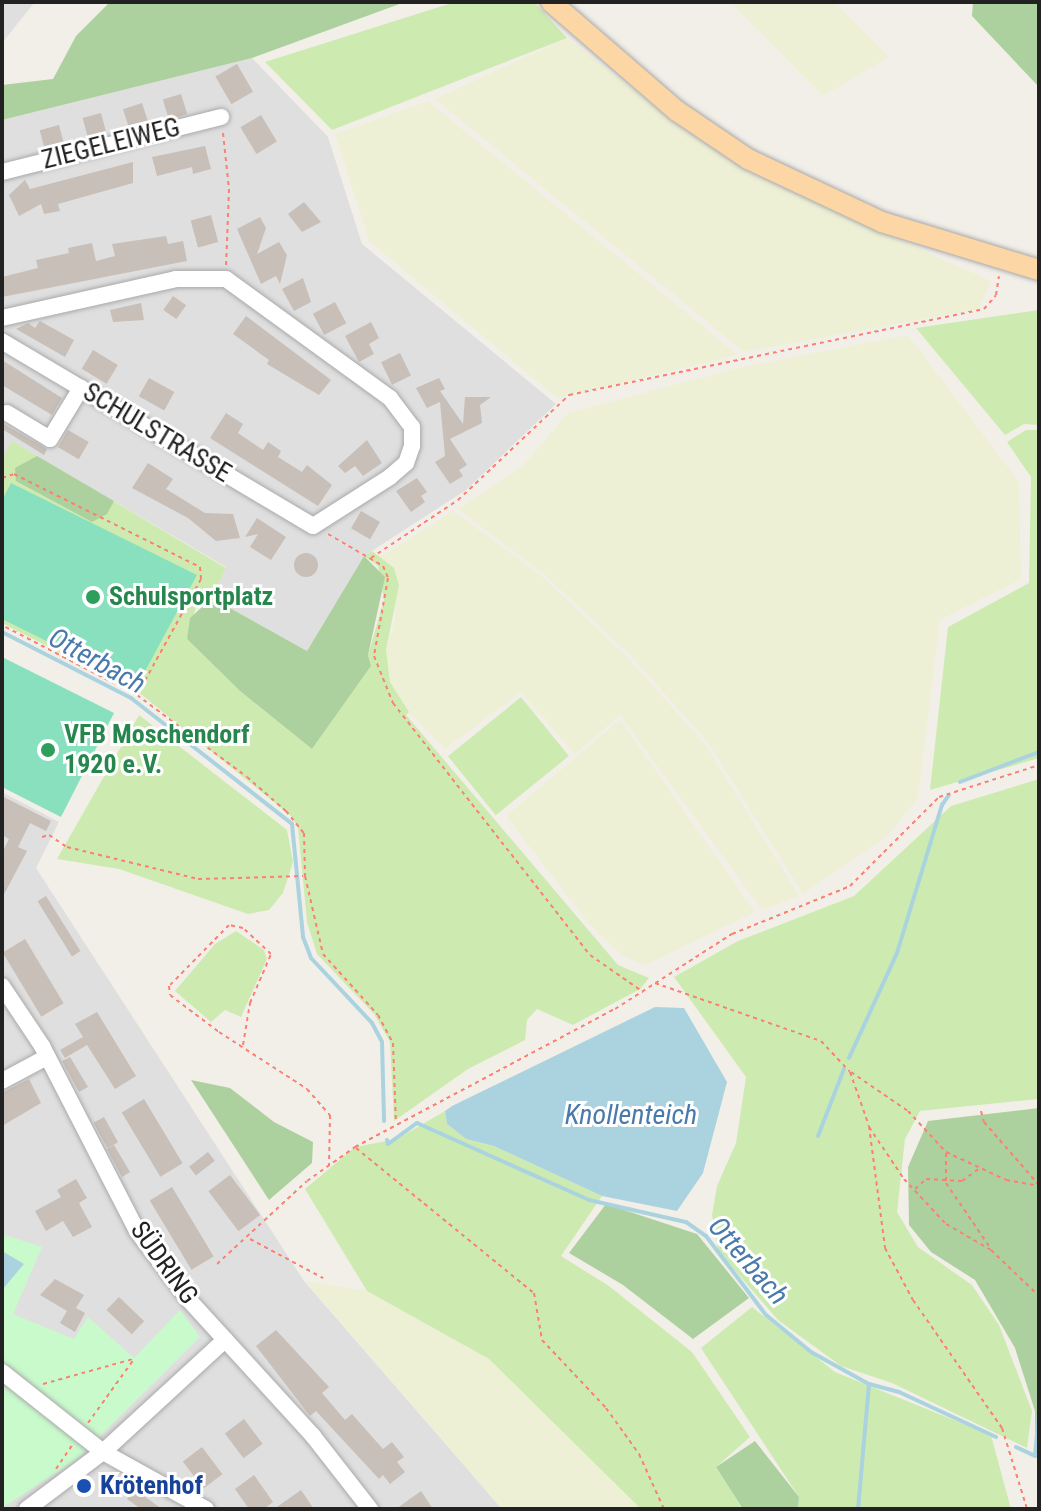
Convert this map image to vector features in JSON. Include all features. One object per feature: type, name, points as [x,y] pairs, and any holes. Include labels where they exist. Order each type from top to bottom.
[{"type":"main road","points":[[551,2],[677,111],[748,159],[882,222],[1039,270]]},
{"type":"street","name":"ZIEGELEIWEG","points":[[2,172],[221,117]]},
{"type":"street","points":[[2,318],[176,279],[226,279],[390,398],[412,427],[406,463],[313,526]]},
{"type":"street","name":"SCHULSTRASSE","points":[[2,341],[313,526]]},
{"type":"street","points":[[7,413],[50,439],[81,388]]},
{"type":"street","name":"SÜDRING","points":[[2,986],[47,1057],[137,1231],[225,1340],[313,1436],[370,1509]]},
{"type":"street","points":[[2,1081],[47,1057]]},
{"type":"street","points":[[27,1509],[103,1452],[225,1340]]},
{"type":"street","points":[[2,1372],[103,1452],[206,1509]]},
{"type":"path","points":[[221,117],[229,189],[226,279]]},
{"type":"path","points":[[371,558],[458,500],[569,395],[984,309],[996,295],[1001,260]]},
{"type":"path","points":[[2,478],[14,474],[200,567],[201,579],[137,695]]},
{"type":"path","points":[[313,526],[371,558],[388,578],[374,656],[393,703],[590,955],[643,992]]},
{"type":"path","points":[[2,625],[137,695],[286,811],[304,833],[305,876],[323,954],[378,1015],[393,1043],[396,1125]]},
{"type":"path","points":[[217,1264],[355,1147],[643,992],[732,934],[850,886],[939,797],[1039,765]]},
{"type":"path","points":[[42,837],[49,835],[67,847],[198,879],[285,874],[305,876]]},
{"type":"path","points":[[243,1045],[250,1003],[271,954],[243,928],[229,925],[169,986],[170,995],[307,1089],[330,1115],[329,1166]]},
{"type":"path","points":[[654,983],[821,1041],[850,1072],[908,1111],[946,1152],[980,1168],[1039,1186]]},
{"type":"path","points":[[850,1072],[869,1126],[885,1248],[929,1325],[1002,1428],[1027,1509]]},
{"type":"path","points":[[981,1111],[984,1122],[1039,1186]]},
{"type":"path","points":[[869,1126],[914,1190],[946,1224],[991,1250]]},
{"type":"path","points":[[355,1147],[534,1293],[542,1340],[606,1408],[639,1454],[664,1509]]},
{"type":"path","points":[[946,1152],[946,1183],[991,1250],[1039,1296]]},
{"type":"path","points":[[914,1190],[926,1179],[946,1183],[962,1181],[980,1168]]},
{"type":"path","points":[[249,1238],[323,1278]]},
{"type":"path","points":[[21,1388],[75,1378],[134,1359],[80,1434]]},
{"type":"shaded area","points":[[2,2],[35,2],[2,43]]},
{"type":"shaded area","points":[[252,58],[328,137],[362,244],[556,404],[466,490],[364,556],[307,651],[212,598],[226,567],[13,442],[2,459],[2,120]]},
{"type":"shaded area","points":[[2,792],[59,822],[36,868],[304,1281],[502,1509],[2,1509]]},
{"type":"green space","points":[[110,2],[405,2],[252,58],[2,120],[2,85],[53,79],[76,36]]},
{"type":"green space","points":[[455,2],[534,2],[567,38],[332,130],[265,62]]},
{"type":"green space","points":[[730,2],[834,2],[889,57],[823,96]]},
{"type":"green space","points":[[973,2],[1039,2],[1039,87],[972,16]]},
{"type":"green space","points":[[567,38],[682,128],[754,175],[991,281],[979,309],[744,352],[435,99]]},
{"type":"green space","points":[[428,101],[738,355],[557,398],[369,241],[335,134]]},
{"type":"green space","points":[[1039,310],[1039,425],[1024,424],[1005,435],[916,328]]},
{"type":"green space","points":[[908,335],[1019,482],[1021,579],[940,620],[918,798],[888,835],[803,894],[707,741],[631,656],[545,575],[458,509],[523,466],[568,413],[746,366]]},
{"type":"green space","points":[[1026,430],[1039,430],[1039,758],[930,790],[948,627],[1029,583],[1031,477],[1007,442]]},
{"type":"green space","points":[[12,441],[226,568],[212,598],[196,607],[187,639],[240,691],[312,749],[371,666],[368,655],[384,600],[378,566],[364,556],[372,551],[394,568],[399,585],[386,650],[390,682],[409,712],[406,715],[618,965],[649,978],[640,989],[573,1025],[537,1009],[527,1020],[525,1040],[468,1069],[394,1121],[390,1042],[374,1014],[317,954],[307,922],[298,828],[291,816],[142,695],[2,623],[2,459]]},
{"type":"green space","points":[[37,456],[114,501],[107,514],[92,522],[16,481],[15,468]]},
{"type":"green space","name":"Schulsportplatz","points":[[11,483],[197,575],[137,686],[2,619],[2,500]]},
{"type":"green space","points":[[453,511],[543,577],[628,658],[705,744],[799,896],[762,910],[620,715],[575,754],[521,692],[445,749],[409,712],[390,682],[386,650],[395,620],[394,568],[380,557]]},
{"type":"green space","points":[[364,556],[385,577],[368,655],[371,666],[312,749],[240,691],[187,639],[190,618],[212,598],[307,651]]},
{"type":"green space","name":"VFB Moschendorf 1920 e.V.","points":[[2,657],[114,713],[61,817],[2,787]]},
{"type":"green space","points":[[521,697],[569,756],[496,815],[448,756]]},
{"type":"green space","points":[[139,715],[287,830],[293,862],[283,893],[269,910],[248,914],[119,869],[57,859]]},
{"type":"green space","points":[[620,720],[755,912],[645,965],[621,955],[589,924],[506,816]]},
{"type":"green space","points":[[1039,779],[1039,1099],[920,1111],[905,1139],[897,1212],[918,1247],[972,1285],[999,1325],[1032,1411],[1027,1448],[892,1383],[841,1366],[778,1320],[718,1251],[712,1215],[717,1186],[736,1143],[746,1077],[674,977],[738,941],[854,896],[951,806]]},
{"type":"green space","points":[[236,931],[264,950],[267,959],[241,1017],[225,1010],[211,1022],[175,991],[215,944]]},
{"type":"green space","points":[[191,1080],[230,1088],[274,1122],[313,1142],[312,1163],[269,1200]]},
{"type":"green space","points":[[1039,1108],[1039,1459],[1035,1456],[1035,1411],[1015,1348],[975,1280],[931,1252],[909,1225],[908,1167],[928,1121]]},
{"type":"green space","points":[[445,1111],[447,1124],[466,1139],[494,1146],[602,1196],[561,1256],[609,1286],[692,1352],[750,1437],[716,1467],[743,1509],[641,1509],[489,1359],[367,1291],[305,1189],[355,1147],[397,1139]]},
{"type":"green space","points":[[606,1204],[697,1234],[749,1298],[693,1339],[623,1285],[569,1253]]},
{"type":"green space","points":[[2,1234],[42,1247],[13,1314],[74,1339],[88,1317],[134,1358],[180,1310],[200,1337],[76,1460],[2,1508]]},
{"type":"green space","points":[[305,1281],[367,1291],[489,1359],[641,1509],[502,1509]]},
{"type":"green space","points":[[752,1307],[835,1372],[991,1435],[1011,1509],[798,1509],[799,1497],[701,1348]]},
{"type":"green space","points":[[755,1441],[799,1497],[798,1509],[743,1509],[716,1467]]},
{"type":"water","name":"Knollenteich","points":[[655,1007],[684,1008],[727,1082],[703,1173],[677,1211],[602,1196],[494,1146],[466,1139],[447,1124],[445,1111],[452,1106]]},
{"type":"water","points":[[2,1251],[24,1264],[2,1290]]},
{"type":"building","points":[[237,64],[253,92],[231,104],[215,76]]},
{"type":"building","points":[[181,94],[187,114],[169,120],[163,100]]},
{"type":"building","points":[[142,103],[148,121],[129,127],[123,109]]},
{"type":"building","points":[[101,113],[106,132],[88,137],[83,118]]},
{"type":"building","points":[[261,115],[277,142],[256,154],[240,127]]},
{"type":"building","points":[[59,125],[64,144],[45,149],[40,130]]},
{"type":"building","points":[[205,146],[211,169],[193,174],[192,167],[157,176],[152,157]]},
{"type":"building","points":[[133,162],[133,183],[58,204],[60,211],[44,214],[41,204],[19,216],[9,195],[25,180],[30,189]]},
{"type":"building","points":[[304,202],[321,222],[302,232],[288,214]]},
{"type":"building","points":[[211,215],[218,242],[198,247],[191,220]]},
{"type":"building","points":[[260,217],[266,228],[257,254],[279,242],[287,255],[280,284],[276,276],[261,284],[237,229]]},
{"type":"building","points":[[166,236],[168,244],[183,241],[187,261],[2,297],[2,277],[38,268],[36,260],[69,253],[68,248],[92,243],[96,261],[115,256],[112,244]]},
{"type":"building","points":[[303,278],[311,302],[294,311],[282,289]]},
{"type":"building","points":[[173,296],[186,305],[176,319],[163,310]]},
{"type":"building","points":[[335,302],[346,323],[324,335],[313,314]]},
{"type":"building","points":[[141,303],[144,320],[113,322],[110,310]]},
{"type":"building","points":[[246,316],[331,380],[319,395],[267,364],[269,360],[233,334]]},
{"type":"building","points":[[40,321],[74,340],[65,357],[16,329],[28,323],[35,328]]},
{"type":"building","points":[[371,322],[379,338],[369,344],[374,354],[359,362],[345,336]]},
{"type":"building","points":[[93,350],[118,365],[107,384],[82,369]]},
{"type":"building","points":[[400,353],[411,375],[392,385],[381,362]]},
{"type":"building","points":[[2,360],[62,398],[52,415],[2,385]]},
{"type":"building","points":[[149,378],[174,392],[164,410],[139,396]]},
{"type":"building","points":[[439,378],[445,389],[440,391],[463,424],[465,397],[491,397],[480,405],[482,423],[450,439],[467,465],[459,470],[463,476],[450,484],[435,462],[445,456],[440,402],[427,408],[416,388]]},
{"type":"building","points":[[226,413],[243,424],[238,433],[263,450],[268,442],[281,451],[278,457],[302,472],[307,465],[332,485],[318,506],[210,438]]},
{"type":"building","points":[[2,423],[47,449],[44,455],[2,429]]},
{"type":"building","points":[[68,430],[89,442],[79,459],[58,447]]},
{"type":"building","points":[[367,440],[382,463],[363,476],[355,466],[345,473],[338,466]]},
{"type":"building","points":[[148,463],[173,479],[166,489],[205,513],[233,514],[240,538],[216,541],[188,518],[132,488]]},
{"type":"building","points":[[417,478],[427,492],[421,496],[425,502],[411,512],[396,491]]},
{"type":"building","points":[[361,511],[380,522],[370,539],[351,528]]},
{"type":"building","points":[[257,518],[286,537],[271,560],[250,547],[258,534],[245,537]]},
{"type":"building","points":[[306,553],[315,556],[318,565],[315,574],[306,577],[297,574],[294,565],[297,556]]},
{"type":"building","points":[[2,796],[51,821],[46,831],[30,823],[18,847],[27,851],[2,898],[2,853],[9,839],[2,835]]},
{"type":"building","points":[[46,896],[80,951],[72,956],[38,901]]},
{"type":"building","points":[[25,939],[64,1003],[41,1017],[3,952]]},
{"type":"building","points":[[97,1012],[136,1076],[115,1089],[87,1045],[65,1058],[60,1050],[83,1037],[75,1024]]},
{"type":"building","points":[[70,1057],[88,1087],[79,1092],[62,1061]]},
{"type":"building","points":[[29,1079],[41,1103],[2,1126],[2,1093]]},
{"type":"building","points":[[144,1099],[183,1163],[160,1177],[122,1112]]},
{"type":"building","points":[[104,1117],[118,1142],[108,1148],[94,1123]]},
{"type":"building","points":[[114,1145],[130,1172],[122,1177],[107,1149]]},
{"type":"building","points":[[208,1152],[215,1161],[196,1175],[189,1167]]},
{"type":"building","points":[[230,1175],[260,1215],[239,1231],[208,1191]]},
{"type":"building","points":[[76,1179],[87,1198],[79,1203],[92,1227],[73,1237],[63,1221],[46,1231],[35,1211],[61,1197],[57,1190]]},
{"type":"building","points":[[172,1187],[214,1256],[191,1270],[150,1200]]},
{"type":"building","points":[[55,1279],[84,1295],[76,1308],[85,1313],[75,1332],[60,1323],[67,1311],[40,1295]]},
{"type":"building","points":[[119,1297],[144,1321],[132,1334],[106,1310]]},
{"type":"building","points":[[276,1330],[329,1387],[322,1393],[345,1420],[352,1414],[383,1449],[392,1442],[404,1457],[397,1462],[405,1472],[390,1484],[383,1475],[379,1479],[316,1411],[310,1416],[256,1346]]},
{"type":"building","points":[[244,1419],[263,1444],[243,1458],[225,1433]]},
{"type":"building","points":[[202,1447],[222,1474],[203,1489],[183,1461]]},
{"type":"building","points":[[254,1475],[273,1502],[264,1509],[249,1509],[235,1489]]},
{"type":"building","points":[[134,1489],[162,1509],[141,1509],[127,1499]]},
{"type":"building","points":[[301,1490],[314,1509],[274,1509]]},
{"type":"building","points":[[421,1491],[433,1509],[396,1509]]},
{"type":"waterway","name":"Otterbach","points":[[2,632],[131,698],[292,824],[303,937],[311,958],[372,1023],[382,1042],[384,1121]]},
{"type":"waterway","points":[[960,782],[1039,752]]},
{"type":"waterway","points":[[849,1058],[897,953],[942,805],[949,795]]},
{"type":"waterway","points":[[818,1136],[844,1069]]},
{"type":"waterway","name":"Otterbach","points":[[387,1140],[388,1144],[417,1123],[589,1200],[686,1222],[706,1236],[766,1315],[811,1352],[869,1384],[858,1509]]},
{"type":"waterway","points":[[869,1384],[899,1392],[996,1437]]},
{"type":"waterway","points":[[1016,1447],[1035,1456],[1039,1412]]},
{"type":"place","name":"Schulsportplatz","points":[[93,597]]},
{"type":"place","name":"VFB Moschendorf 1920 e.V.","points":[[48,750]]},
{"type":"place","name":"Krötenhof","points":[[84,1486]]}]
